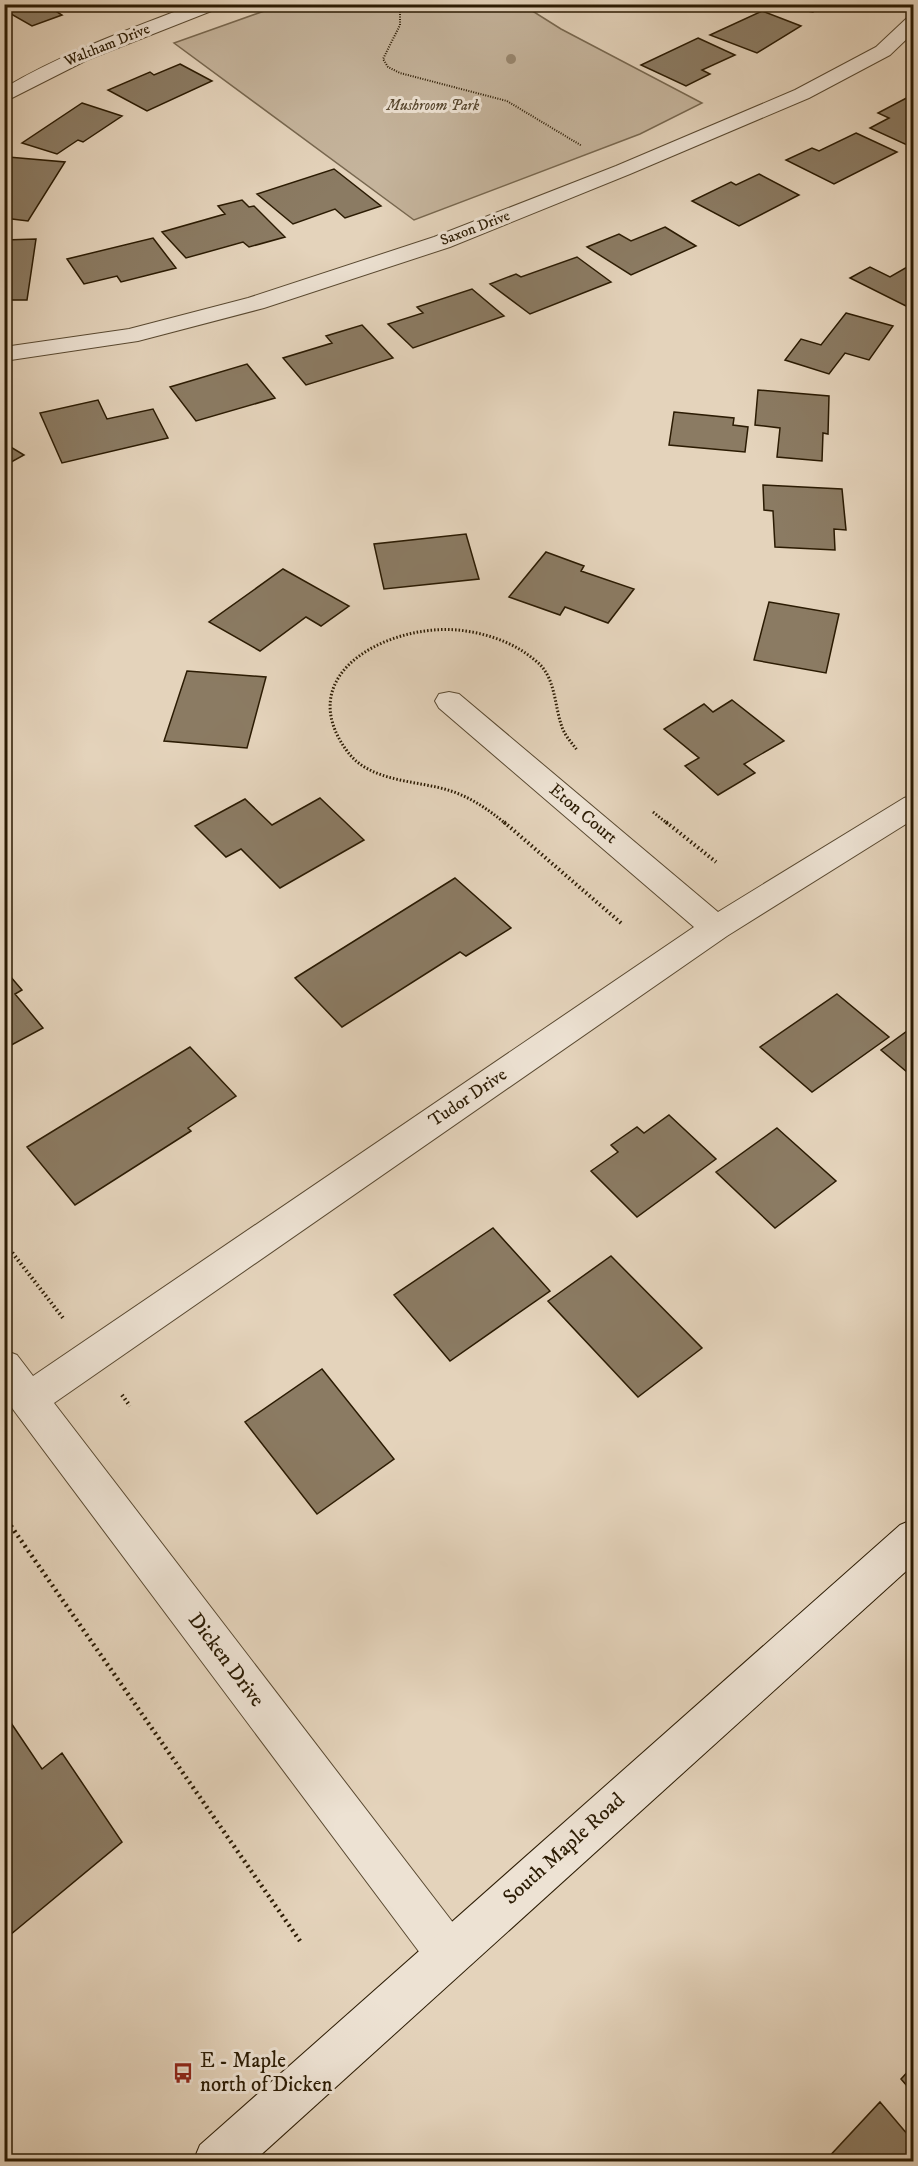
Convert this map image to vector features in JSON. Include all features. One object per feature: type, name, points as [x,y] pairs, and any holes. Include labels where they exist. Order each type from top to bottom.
[{"type":"street","name":"Waltham Drive","points":[[4,96],[56,66],[96,47],[213,4]]},
{"type":"street","name":"Saxon Drive","points":[[4,354],[130,336],[255,303],[442,242],[623,170],[802,94],[883,51],[914,21]]},
{"type":"street","name":"Eton Court","points":[[449,701],[716,928]]},
{"type":"street","name":"Tudor Drive","points":[[28,1400],[716,928],[914,805]]},
{"type":"street","name":"Dicken Drive","points":[[4,1367],[448,1953]]},
{"type":"street","name":"South Maple Road","points":[[217,2162],[914,1538]]},
{"type":"path","points":[[400,4],[400,25],[384,59],[388,67],[400,73],[507,100],[623,170]]},
{"type":"path","points":[[4,1516],[300,1941]]},
{"type":"green space","name":"Mushroom Park","points":[[281,5],[523,5],[561,29],[702,103],[640,134],[414,220],[174,43]]},
{"type":"building","points":[[7,4],[78,4],[57,12],[62,15],[32,26],[4,10]]},
{"type":"building","points":[[775,4],[817,4],[813,12],[774,6]]},
{"type":"building","points":[[762,11],[801,26],[757,53],[710,35]]},
{"type":"building","points":[[698,38],[735,55],[702,70],[710,74],[686,86],[641,65]]},
{"type":"building","points":[[180,64],[212,81],[147,111],[108,90],[150,72],[154,75]]},
{"type":"building","points":[[914,94],[914,141],[907,145],[870,128],[889,118],[878,113]]},
{"type":"building","points":[[82,103],[122,116],[83,142],[78,140],[57,154],[22,143]]},
{"type":"building","points":[[856,133],[897,152],[834,184],[786,160],[812,148],[819,151]]},
{"type":"building","points":[[8,157],[65,162],[28,221],[4,218],[4,162]]},
{"type":"building","points":[[334,169],[381,206],[345,218],[335,209],[293,224],[257,194]]},
{"type":"building","points":[[759,174],[799,195],[739,226],[692,201],[731,182],[736,185]]},
{"type":"building","points":[[242,200],[249,207],[254,206],[285,237],[249,247],[243,242],[186,258],[162,232],[225,214],[218,206]]},
{"type":"building","points":[[665,227],[696,246],[631,275],[587,247],[619,234],[631,241]]},
{"type":"building","points":[[153,238],[176,268],[121,282],[117,276],[84,284],[67,259]]},
{"type":"building","points":[[36,239],[27,300],[4,300],[4,240]]},
{"type":"building","points":[[577,257],[611,282],[530,314],[490,284],[516,274],[521,277]]},
{"type":"building","points":[[914,263],[914,310],[850,278],[870,267],[890,277]]},
{"type":"building","points":[[472,289],[504,316],[413,348],[388,324],[423,313],[417,307]]},
{"type":"building","points":[[846,313],[893,326],[869,360],[845,353],[829,374],[785,360],[801,339],[821,345]]},
{"type":"building","points":[[362,325],[393,358],[306,385],[283,358],[332,343],[326,336]]},
{"type":"building","points":[[247,364],[275,398],[196,421],[170,387]]},
{"type":"building","points":[[758,390],[829,396],[828,434],[823,433],[822,461],[777,457],[780,428],[755,425]]},
{"type":"building","points":[[98,400],[107,419],[153,409],[168,438],[62,463],[40,413]]},
{"type":"building","points":[[674,412],[734,418],[733,425],[748,427],[745,452],[669,445]]},
{"type":"building","points":[[4,443],[24,455],[4,466]]},
{"type":"building","points":[[763,485],[842,489],[846,530],[834,529],[835,550],[775,547],[773,511],[764,510]]},
{"type":"building","points":[[466,534],[479,579],[384,589],[374,544]]},
{"type":"building","points":[[546,552],[584,566],[581,571],[634,589],[608,623],[565,607],[560,615],[509,597]]},
{"type":"building","points":[[283,569],[349,606],[321,626],[306,617],[260,651],[209,622]]},
{"type":"building","points":[[769,602],[839,614],[826,673],[754,660]]},
{"type":"building","points":[[187,671],[266,677],[247,748],[164,741]]},
{"type":"building","points":[[732,700],[784,741],[744,764],[755,773],[718,795],[685,766],[699,758],[664,729],[704,704],[713,712]]},
{"type":"building","points":[[320,798],[364,840],[280,888],[241,849],[226,857],[195,826],[245,799],[272,825]]},
{"type":"building","points":[[455,878],[511,928],[466,956],[460,952],[342,1027],[295,978]]},
{"type":"building","points":[[4,969],[22,990],[15,994],[43,1028],[4,1049]]},
{"type":"building","points":[[837,994],[889,1037],[812,1092],[760,1047]]},
{"type":"building","points":[[914,1026],[914,1078],[881,1050]]},
{"type":"building","points":[[190,1047],[236,1096],[188,1128],[191,1131],[75,1205],[27,1147]]},
{"type":"building","points":[[669,1115],[716,1159],[637,1217],[591,1171],[618,1152],[611,1145],[637,1127],[644,1133]]},
{"type":"building","points":[[777,1128],[836,1181],[775,1228],[716,1172]]},
{"type":"building","points":[[493,1228],[550,1291],[450,1361],[394,1295]]},
{"type":"building","points":[[611,1256],[702,1348],[638,1397],[548,1301]]},
{"type":"building","points":[[322,1369],[394,1459],[317,1514],[245,1422]]},
{"type":"building","points":[[7,1717],[42,1769],[62,1753],[122,1842],[4,1940],[4,1719]]},
{"type":"building","points":[[914,2065],[914,2094],[901,2079]]},
{"type":"building","points":[[880,2102],[914,2142],[914,2162],[827,2162],[826,2160]]},
{"type":"place","name":"E - Maple north of Dicken","points":[[183,2073]]}]
